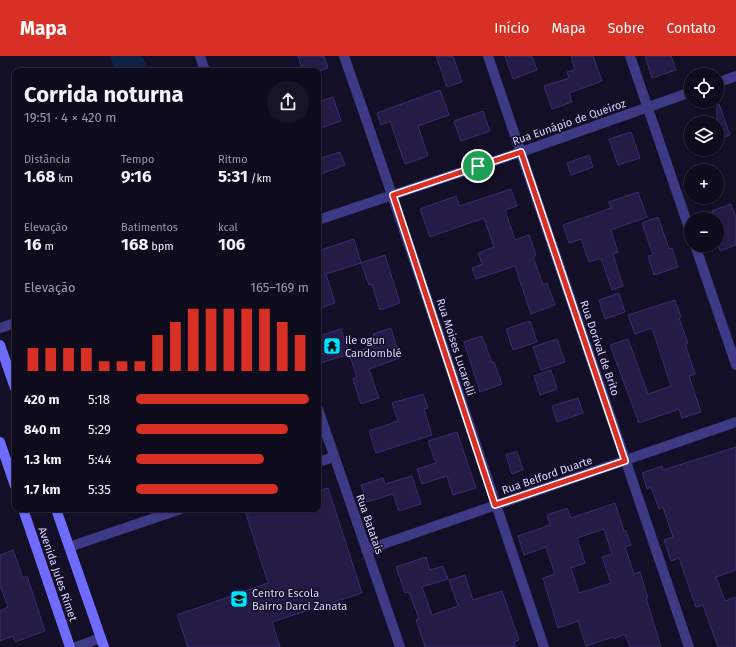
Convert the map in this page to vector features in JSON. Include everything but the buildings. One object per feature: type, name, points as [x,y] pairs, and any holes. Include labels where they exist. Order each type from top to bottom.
[{"type":"main road","points":[[0,344],[12,379]]},
{"type":"main road","points":[[0,442],[12,477]]},
{"type":"main road","name":"Avenida Jules Rimet","points":[[24,512],[70,647]]},
{"type":"main road","name":"Avenida Jules Rimet","points":[[57,512],[102,643]]},
{"type":"street","points":[[200,56],[204,68]]},
{"type":"street","name":"Rua Moises Lucarelli","points":[[344,56],[393,195],[495,505],[544,647]]},
{"type":"street","name":"Rua Dorival de Brito","points":[[488,56],[689,647]]},
{"type":"street","points":[[630,56],[684,214]]},
{"type":"street","points":[[724,80],[736,76]]},
{"type":"street","name":"Rua Eunápio de Queiroz","points":[[321,219],[521,152],[684,94]]},
{"type":"street","points":[[697,252],[736,365]]},
{"type":"street","points":[[0,328],[12,324]]},
{"type":"street","name":"Rua Batatais","points":[[321,418],[400,647]]},
{"type":"street","name":"Rua Belford Duarte","points":[[366,550],[736,422]]},
{"type":"street","points":[[321,461],[334,457]]},
{"type":"street","points":[[69,547],[172,512]]},
{"type":"street","points":[[76,647],[102,643]]},
{"type":"waterway","points":[[124,56],[133,68]]},
{"type":"place","name":"ile ogun Candomblé","points":[[332,346]]},
{"type":"place","name":"Centro Escola Bairro Darci Zanata","points":[[239,599]]},
{"type":"route","points":[[521,152],[625,461],[495,505],[393,195],[478,166],[521,152]]}]
